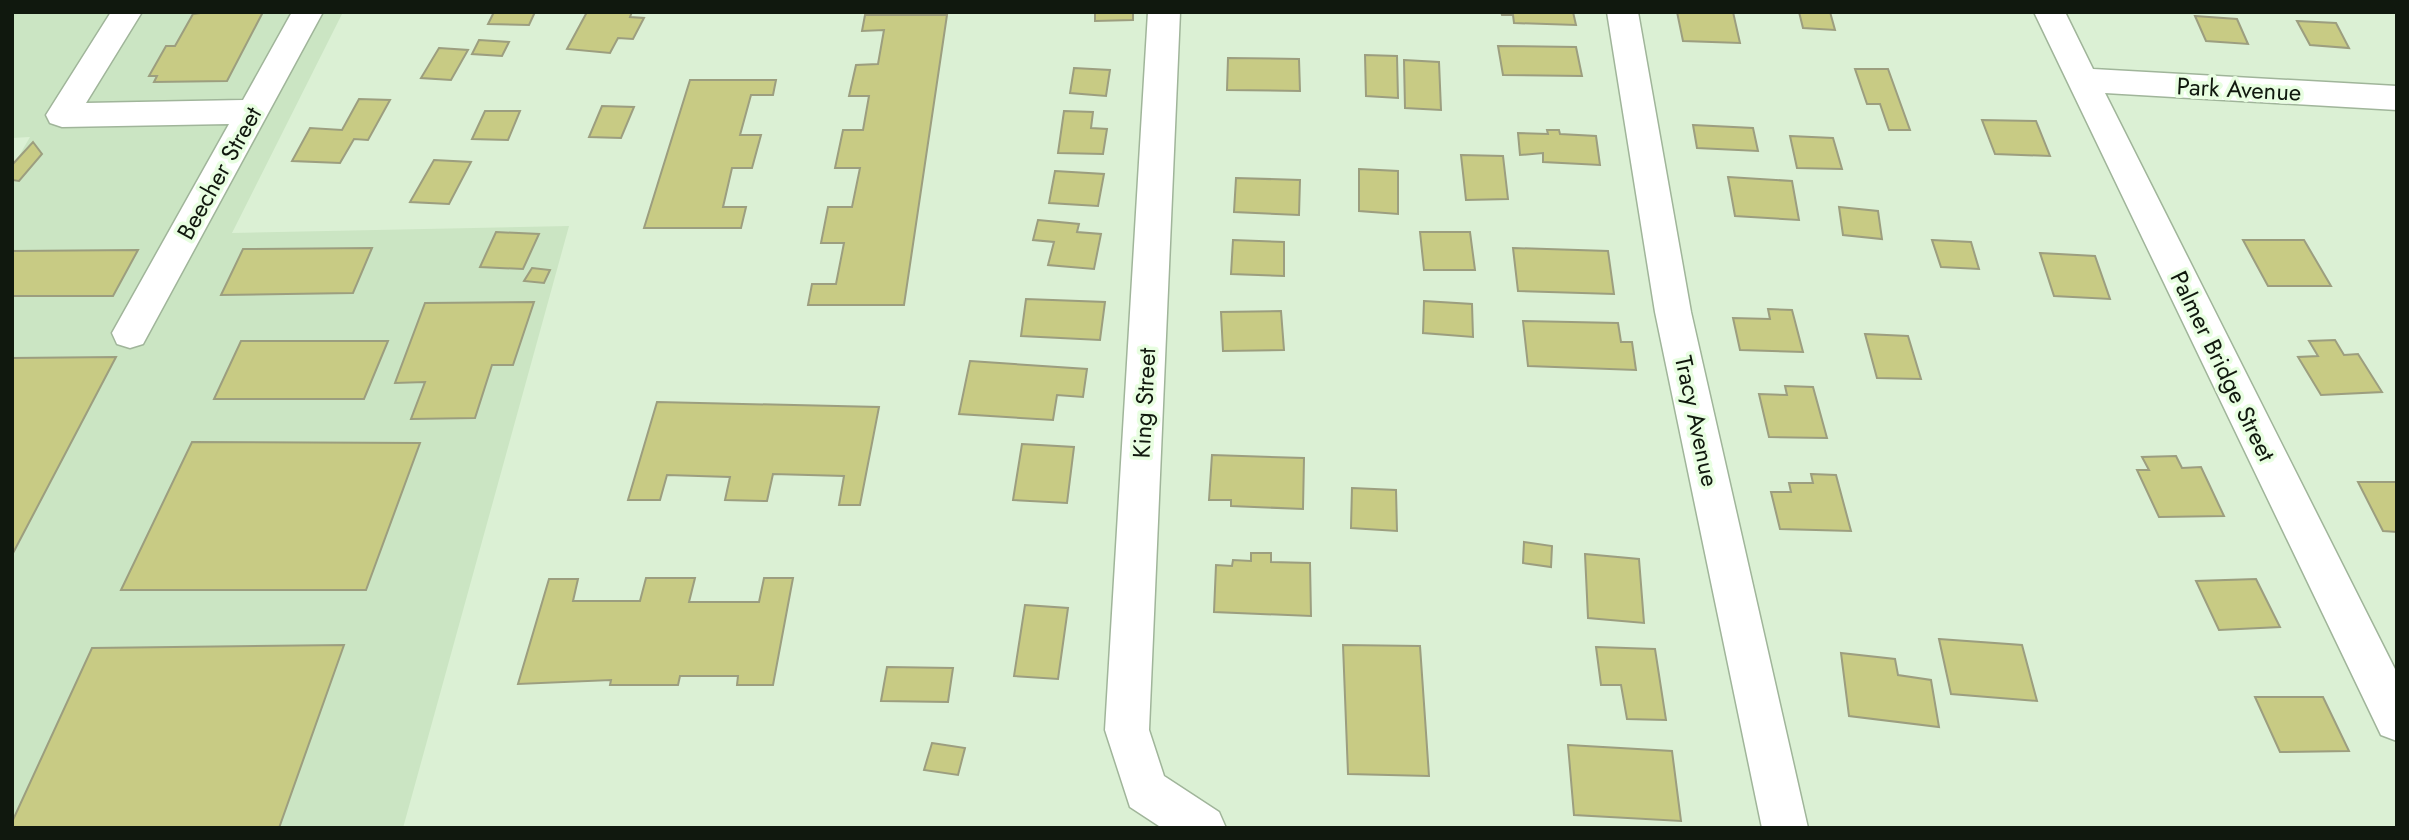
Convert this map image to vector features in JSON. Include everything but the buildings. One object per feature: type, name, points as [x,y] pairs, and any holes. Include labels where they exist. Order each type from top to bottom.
[{"type":"street","points":[[127,12],[62,115],[252,112]]},
{"type":"street","name":"Beecher Street","points":[[130,334],[307,12]]},
{"type":"street","name":"King Street","points":[[1164,12],[1127,730],[1146,791],[1203,828]]},
{"type":"street","name":"Tracy Avenue","points":[[1622,12],[1673,312],[1786,828]]},
{"type":"street","name":"Palmer Bridge Street","points":[[2049,12],[2397,719]]},
{"type":"street","name":"Park Avenue","points":[[2082,80],[2397,98]]},
{"type":"shaded area","points":[[12,12],[343,12],[232,233],[569,226],[403,828],[12,828],[12,168],[30,137],[12,138]]}]
